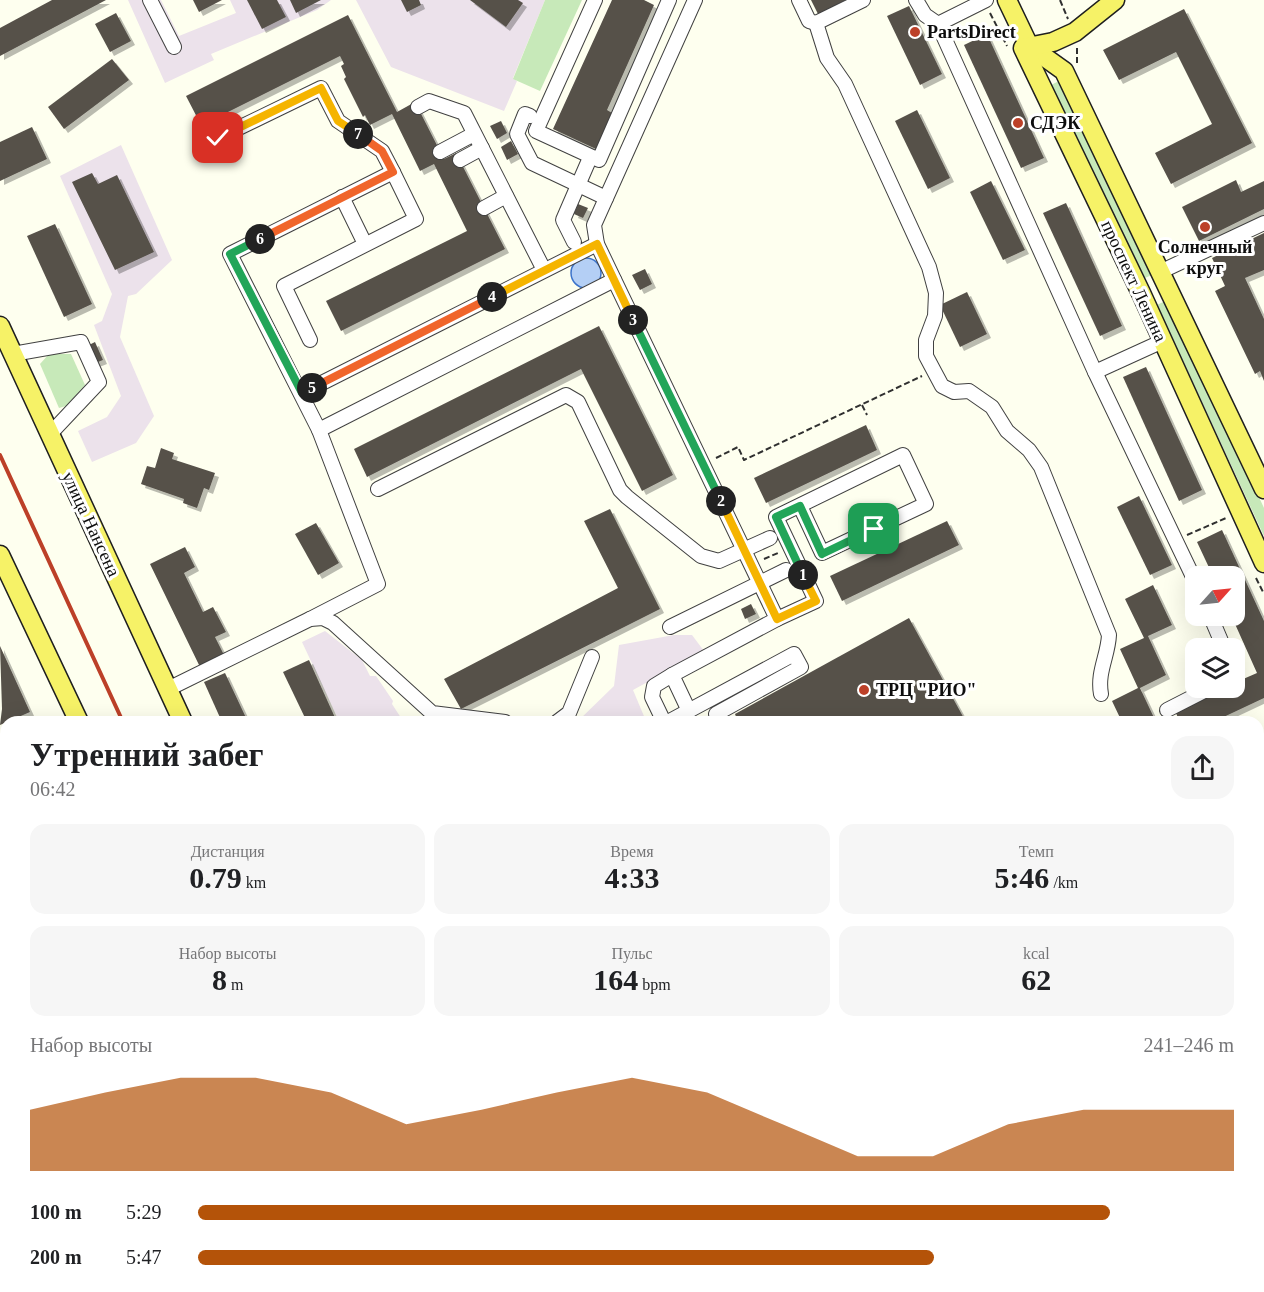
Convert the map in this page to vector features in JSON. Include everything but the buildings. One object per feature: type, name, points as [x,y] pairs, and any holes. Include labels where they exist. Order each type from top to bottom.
[{"type":"main road","points":[[1006,0],[1026,47],[1053,42],[1074,32],[1115,0]]},
{"type":"main road","name":"проспект Ленина","points":[[1026,47],[1064,71],[1264,489]]},
{"type":"main road","name":"проспект Ленина","points":[[1026,47],[1264,563]]},
{"type":"main road","points":[[1141,293],[1164,276]]},
{"type":"main road","name":"улица Нансена","points":[[0,326],[180,716]]},
{"type":"main road","points":[[0,555],[76,716]]},
{"type":"street","points":[[150,0],[174,47]]},
{"type":"street","points":[[595,0],[536,131],[599,160],[641,69],[669,0]]},
{"type":"street","points":[[695,0],[594,225],[597,244],[614,280],[751,547],[766,580],[777,619]]},
{"type":"street","points":[[799,0],[809,21],[816,23],[859,1]]},
{"type":"street","points":[[916,0],[925,15],[938,24],[1095,372],[1188,566]]},
{"type":"street","points":[[938,24],[987,0]]},
{"type":"street","name":"проспект Ленина","points":[[1000,0],[1026,47]]},
{"type":"street","points":[[816,23],[827,58],[845,84],[929,267],[936,294],[935,316],[926,340],[926,356],[942,386],[954,392],[969,392],[992,407],[1007,431],[1029,450],[1041,468],[1061,513],[1109,635],[1108,652],[1102,663],[1099,681],[1101,694]]},
{"type":"street","points":[[641,69],[660,78]]},
{"type":"street","points":[[218,138],[321,88],[338,121],[382,151],[416,219],[284,286],[310,340]]},
{"type":"street","points":[[418,106],[429,101],[464,113],[544,270]]},
{"type":"street","points":[[531,116],[525,114],[517,134],[532,164],[606,198]]},
{"type":"street","points":[[440,152],[474,134]]},
{"type":"street","points":[[460,160],[482,148]]},
{"type":"street","points":[[574,242],[563,220],[589,160]]},
{"type":"street","points":[[168,689],[378,584],[319,430],[230,254],[393,172]]},
{"type":"street","points":[[484,208],[506,196]]},
{"type":"street","points":[[342,197],[365,244]]},
{"type":"street","points":[[1164,276],[1264,223]]},
{"type":"street","points":[[302,393],[597,244]]},
{"type":"street","points":[[319,430],[614,280]]},
{"type":"street","points":[[1095,372],[1162,341]]},
{"type":"street","points":[[13,354],[81,342],[99,382],[50,434]]},
{"type":"street","points":[[378,489],[566,395],[578,402],[620,490],[701,556],[720,561],[770,538]]},
{"type":"street","points":[[661,716],[652,697],[654,686],[777,619],[816,601],[776,517],[903,455],[926,504],[822,554],[800,506]]},
{"type":"street","points":[[670,627],[786,570]]},
{"type":"street","points":[[310,619],[323,618],[333,623],[432,713],[457,716]]},
{"type":"street","points":[[679,716],[794,654],[801,667],[716,714],[717,716]]},
{"type":"street","points":[[565,716],[569,713],[592,657]]},
{"type":"street","points":[[672,675],[689,711]]},
{"type":"street","points":[[1167,710],[1190,698]]},
{"type":"path","points":[[716,458],[738,447],[744,460],[922,377]]},
{"type":"path","points":[[862,405],[867,415]]},
{"type":"path","points":[[1176,540],[1240,512]]},
{"type":"path","points":[[751,547],[764,559],[766,580]]},
{"type":"path","points":[[764,559],[784,550]]},
{"type":"shaded area","points":[[128,0],[161,0],[179,36],[236,13],[230,0],[331,0],[317,10],[211,54],[214,60],[165,83]]},
{"type":"shaded area","points":[[356,0],[545,0],[513,78],[517,81],[504,111],[391,67]]},
{"type":"shaded area","points":[[121,145],[172,260],[136,294],[128,296],[120,337],[154,416],[136,443],[92,462],[78,431],[107,417],[121,396],[94,325],[102,321],[112,294],[60,176]]},
{"type":"shaded area","points":[[325,631],[362,660],[370,676],[376,676],[393,701],[392,704],[400,716],[337,716],[302,642]]},
{"type":"shaded area","points":[[674,635],[692,635],[704,651],[633,690],[644,716],[583,716],[614,686],[619,645]]},
{"type":"green space","points":[[545,0],[582,0],[540,91],[513,79]]},
{"type":"green space","points":[[1061,80],[1154,274],[1145,278],[1051,85]]},
{"type":"green space","points":[[1167,300],[1264,508],[1264,536],[1157,305]]},
{"type":"green space","points":[[49,354],[71,354],[85,385],[66,406],[59,408],[40,364]]},
{"type":"water","points":[[586,258],[596,263],[601,273],[596,283],[586,288],[576,283],[571,273],[576,263]]},
{"type":"railway","points":[[0,455],[120,716]]},
{"type":"place","name":"PartsDirect","points":[[915,32]]},
{"type":"place","name":"СДЭК","points":[[1018,123]]},
{"type":"place","name":"Солнечный круг","points":[[1205,227]]},
{"type":"place","name":"ТРЦ \"РИО\"","points":[[864,690]]},
{"type":"route","points":[[218,138],[321,88],[338,121],[382,151],[393,172],[230,254],[302,393],[597,244],[777,619],[816,601],[776,517],[800,506],[822,554],[874,529]]}]
